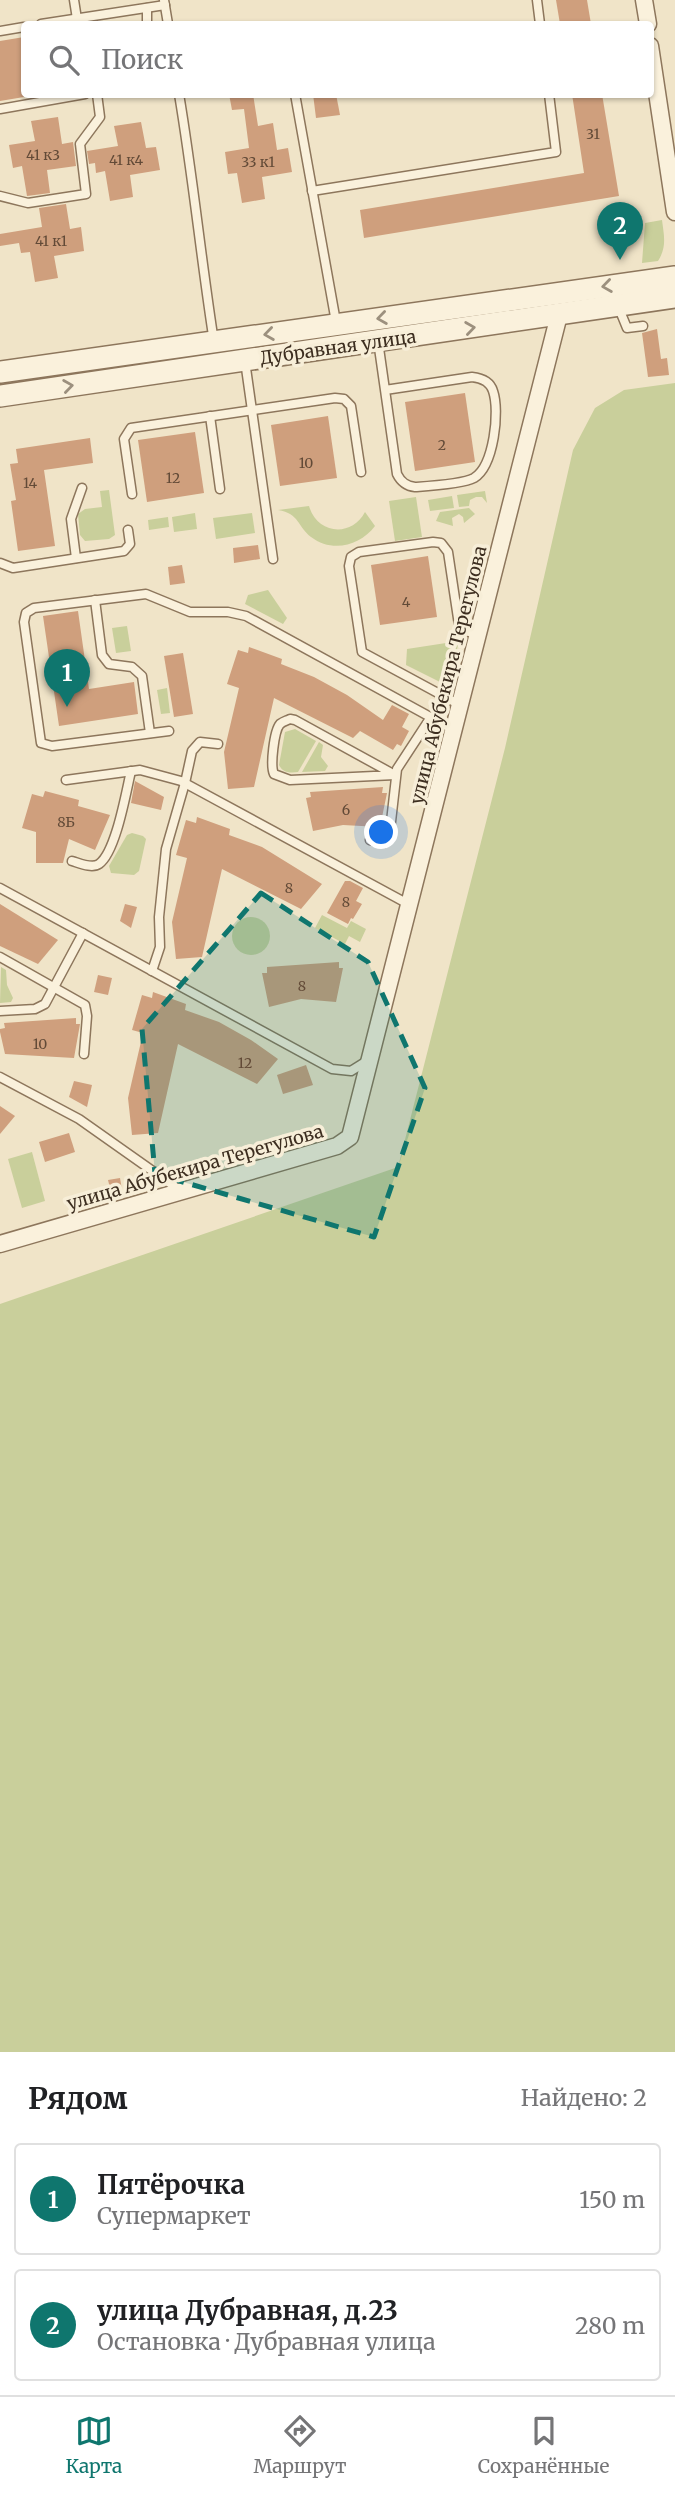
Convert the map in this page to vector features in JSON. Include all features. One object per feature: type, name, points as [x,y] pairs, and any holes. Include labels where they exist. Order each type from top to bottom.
[{"type":"street","points":[[644,0],[648,21]]},
{"type":"street","points":[[654,66],[669,142],[675,212]]},
{"type":"street","name":"Дубравная улица","points":[[0,372],[675,277]]},
{"type":"street","name":"Дубравная улица","points":[[0,396],[675,297]]},
{"type":"street","points":[[412,314],[415,335]]},
{"type":"street","name":"улица Абубекира Терегулова","points":[[0,1244],[344,1143],[352,1134],[559,315]]},
{"type":"lane","points":[[74,0],[77,19]]},
{"type":"lane","points":[[537,0],[540,21]]},
{"type":"lane","points":[[63,21],[164,3],[167,21]]},
{"type":"lane","points":[[147,8],[148,21]]},
{"type":"lane","points":[[0,31],[21,28]]},
{"type":"lane","points":[[0,109],[62,98]]},
{"type":"lane","points":[[0,196],[28,203],[86,194],[79,144],[100,117],[98,98]]},
{"type":"lane","points":[[180,98],[214,342]]},
{"type":"lane","points":[[296,98],[337,325]]},
{"type":"lane","points":[[312,191],[556,152],[549,98]]},
{"type":"lane","points":[[618,306],[627,328],[643,326]]},
{"type":"lane","points":[[378,341],[385,390],[397,474],[404,483],[415,487],[435,485],[473,479],[481,472],[493,448],[495,403],[493,390],[488,383],[472,377],[385,390]]},
{"type":"lane","points":[[245,361],[273,559]]},
{"type":"lane","points":[[132,494],[124,439],[127,431],[135,426],[335,398],[347,400],[351,406],[361,472]]},
{"type":"lane","points":[[210,416],[220,489]]},
{"type":"lane","points":[[76,558],[71,519],[82,488]]},
{"type":"lane","points":[[0,563],[13,568],[124,551],[130,544],[128,530]]},
{"type":"lane","points":[[460,705],[362,652],[349,566],[351,557],[359,552],[433,541],[441,543],[448,552],[459,625],[478,635]]},
{"type":"lane","points":[[169,731],[47,746],[39,741],[24,616],[34,608],[146,594],[190,612],[246,615],[454,730]]},
{"type":"lane","points":[[95,600],[102,654],[109,664],[132,667],[142,676],[150,733]]},
{"type":"lane","points":[[370,840],[384,843],[389,839],[398,767],[431,717]]},
{"type":"lane","points":[[295,720],[396,775],[290,780],[279,778],[274,775],[271,767],[278,729],[284,721],[295,720]]},
{"type":"lane","points":[[152,971],[160,947],[159,916],[165,852],[194,746],[204,742],[218,744]]},
{"type":"lane","points":[[72,861],[93,866],[100,863],[115,838],[131,771]]},
{"type":"lane","points":[[66,780],[143,771],[186,783],[410,905]]},
{"type":"lane","points":[[0,888],[332,1069],[351,1071],[361,1067],[372,1057]]},
{"type":"lane","points":[[0,1011],[39,1008],[45,1004],[83,933]]},
{"type":"lane","points":[[0,957],[80,1001],[86,1008],[84,1054]]},
{"type":"lane","points":[[0,1077],[79,1119],[181,1191]]},
{"type":"highlighted area","points":[[261,893],[368,962],[425,1088],[374,1237],[155,1174],[142,1029]]},
{"type":"green space","points":[[662,220],[664,241],[661,256],[658,261],[642,263],[645,223]]},
{"type":"green space","points":[[675,383],[675,2052],[0,2052],[0,1304],[398,1167],[505,748],[573,450],[595,408],[624,390]]},
{"type":"green space","points":[[109,490],[115,535],[109,539],[85,541],[80,535],[78,514],[85,509],[102,507],[100,491]]},
{"type":"green space","points":[[485,491],[487,503],[482,497],[476,497],[470,500],[469,506],[459,507],[457,495]]},
{"type":"green space","points":[[452,496],[454,508],[430,511],[428,500]]},
{"type":"green space","points":[[416,497],[422,537],[395,541],[389,501]]},
{"type":"green space","points":[[309,506],[319,522],[327,527],[343,529],[351,526],[365,512],[375,526],[354,542],[328,545],[306,533],[290,514],[278,510]]},
{"type":"green space","points":[[469,508],[475,514],[464,523],[459,514],[452,518],[453,526],[436,521],[440,512]]},
{"type":"green space","points":[[195,513],[197,529],[174,532],[172,517]]},
{"type":"green space","points":[[252,513],[255,533],[216,539],[213,518]]},
{"type":"green space","points":[[168,517],[169,527],[149,530],[148,520]]},
{"type":"green space","points":[[268,590],[287,618],[283,624],[245,604],[248,595]]},
{"type":"green space","points":[[127,626],[131,651],[116,653],[112,628]]},
{"type":"green space","points":[[459,641],[448,686],[406,665],[407,649]]},
{"type":"green space","points":[[167,688],[170,713],[161,714],[157,690]]},
{"type":"green space","points":[[295,729],[316,741],[298,772],[290,772],[279,765],[285,732]]},
{"type":"green space","points":[[319,742],[323,745],[321,757],[328,766],[325,771],[302,772]]},
{"type":"green space","points":[[132,833],[146,839],[139,871],[134,875],[111,873],[109,866],[127,835]]},
{"type":"green space","points":[[322,915],[347,928],[351,921],[366,929],[360,942],[349,936],[345,944],[315,928]]},
{"type":"green space","points":[[251,917],[264,923],[270,936],[264,949],[251,955],[238,949],[232,936],[238,923]]},
{"type":"green space","points":[[1,967],[6,970],[7,985],[13,998],[11,1002],[0,1003]]},
{"type":"green space","points":[[32,1152],[45,1201],[22,1208],[8,1159]]},
{"type":"building","points":[[556,0],[587,0],[590,21],[560,21]]},
{"type":"building","points":[[21,38],[21,98],[0,101],[0,41]]},
{"type":"building","points":[[230,98],[254,98],[258,126],[273,123],[277,150],[288,148],[292,172],[262,177],[265,199],[242,203],[237,173],[228,174],[225,152],[249,148],[244,109],[232,110]]},
{"type":"building","points":[[314,98],[337,98],[340,115],[316,118]]},
{"type":"building","points":[[573,98],[603,98],[619,196],[364,238],[360,210],[584,173]]},
{"type":"building","points":[[58,117],[62,144],[73,142],[76,166],[47,170],[50,193],[27,196],[22,166],[13,168],[9,145],[35,141],[31,121]]},
{"type":"building","points":[[141,122],[146,148],[156,147],[160,170],[130,175],[133,197],[110,201],[105,171],[96,173],[95,163],[89,164],[87,151],[118,146],[114,126]]},
{"type":"building","points":[[66,204],[70,229],[81,227],[84,251],[54,256],[58,278],[35,282],[30,252],[21,253],[19,243],[0,246],[0,234],[42,227],[39,208]]},
{"type":"building","points":[[657,329],[661,359],[667,358],[669,375],[648,377],[642,333]]},
{"type":"building","points":[[465,393],[475,462],[415,471],[405,402]]},
{"type":"building","points":[[328,416],[337,478],[280,486],[271,425]]},
{"type":"building","points":[[195,432],[204,493],[147,502],[138,440]]},
{"type":"building","points":[[90,438],[93,463],[44,470],[55,546],[18,551],[11,501],[16,500],[10,464],[18,463],[16,449]]},
{"type":"building","points":[[258,545],[260,559],[234,563],[233,548]]},
{"type":"building","points":[[428,556],[437,617],[380,625],[371,565]]},
{"type":"building","points":[[182,565],[185,583],[170,585],[168,567]]},
{"type":"building","points":[[78,611],[89,689],[134,682],[138,714],[59,726],[43,616]]},
{"type":"building","points":[[249,647],[282,659],[281,664],[314,677],[347,695],[383,720],[392,705],[409,714],[402,727],[409,731],[401,746],[397,744],[393,750],[360,731],[353,738],[274,698],[254,787],[228,789],[224,752],[239,688],[227,684],[238,650],[248,653]]},
{"type":"building","points":[[183,653],[193,714],[174,717],[164,656]]},
{"type":"building","points":[[135,781],[164,797],[161,810],[131,803]]},
{"type":"building","points":[[383,787],[382,793],[387,793],[380,827],[343,825],[313,831],[306,798],[311,797],[310,792]]},
{"type":"building","points":[[45,791],[79,800],[78,806],[110,815],[95,850],[69,839],[63,863],[36,863],[36,832],[22,828],[32,794],[43,797]]},
{"type":"building","points":[[197,817],[230,829],[229,835],[262,847],[322,884],[301,909],[222,869],[202,957],[176,959],[172,922],[187,858],[176,855],[186,820],[196,823]]},
{"type":"building","points":[[345,881],[363,888],[356,901],[362,904],[348,924],[327,913]]},
{"type":"building","points":[[0,904],[58,940],[38,964],[0,946]]},
{"type":"building","points":[[125,904],[137,907],[131,928],[120,921]]},
{"type":"building","points":[[339,962],[339,968],[343,968],[336,1002],[301,999],[269,1007],[262,973],[267,973],[267,967]]},
{"type":"building","points":[[98,975],[112,978],[108,995],[94,992]]},
{"type":"building","points":[[153,992],[186,1004],[185,1010],[219,1022],[278,1059],[257,1084],[178,1044],[158,1133],[132,1135],[128,1098],[143,1033],[132,1030],[142,995],[152,998]]},
{"type":"building","points":[[76,1018],[76,1024],[80,1024],[74,1058],[5,1054],[0,1032],[0,1029],[5,1028],[4,1023]]},
{"type":"building","points":[[306,1065],[313,1085],[283,1094],[277,1075]]},
{"type":"building","points":[[74,1081],[92,1085],[87,1107],[69,1097]]},
{"type":"building","points":[[0,1106],[15,1116],[0,1134]]},
{"type":"building","points":[[69,1133],[75,1152],[45,1162],[39,1142]]},
{"type":"building","points":[[120,1178],[122,1190],[111,1192],[108,1180]]},
{"type":"place","name":"улица Дубравная, д.23","points":[[620,260]]},
{"type":"place","name":"Пятёрочка","points":[[67,707]]}]
